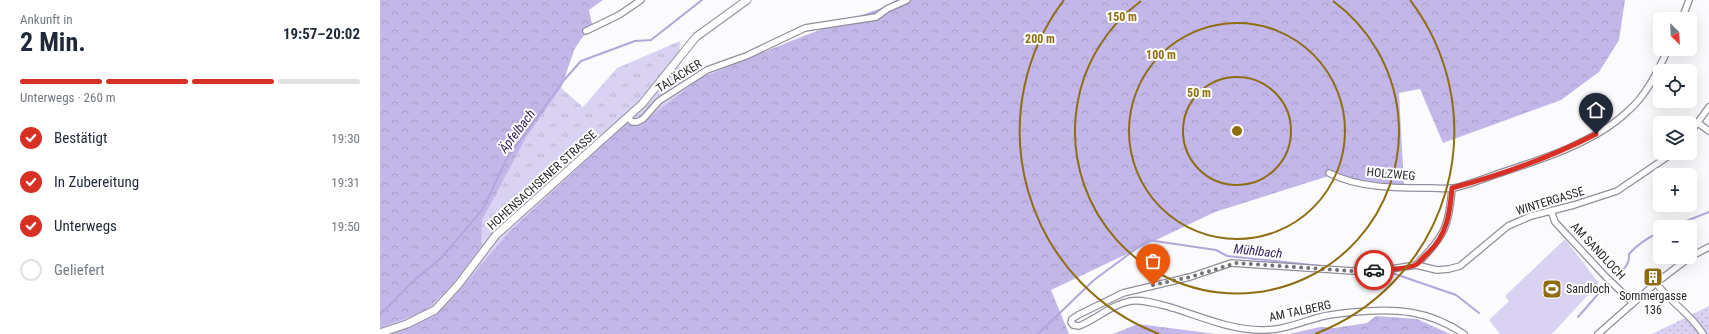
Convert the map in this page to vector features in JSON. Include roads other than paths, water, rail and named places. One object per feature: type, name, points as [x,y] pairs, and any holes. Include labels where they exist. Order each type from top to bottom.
[{"type":"street","points":[[586,31],[619,15],[641,0]]},
{"type":"street","name":"TALÄCKER","points":[[747,0],[696,37],[642,104],[628,117],[632,122],[637,122],[643,119],[659,101],[707,70],[746,56],[805,28],[876,17],[887,9],[907,0]]},
{"type":"street","points":[[1685,12],[1689,0]]},
{"type":"street","name":"HOLZWEG","points":[[1329,173],[1337,177],[1367,184],[1408,188],[1452,188],[1512,169],[1573,146],[1596,134],[1626,113],[1639,100],[1664,56]]},
{"type":"street","points":[[1709,107],[1698,123],[1709,131]]},
{"type":"street","name":"HOHENSACHSENER STRASSE","points":[[380,333],[407,324],[435,310],[458,284],[496,235],[628,117]]},
{"type":"street","name":"WINTERGASSE","points":[[1073,325],[1071,322],[1072,319],[1078,315],[1123,293],[1190,277],[1231,263],[1353,271],[1391,269],[1416,265],[1437,270],[1460,266],[1508,226],[1531,216],[1574,205],[1617,191],[1663,160]]},
{"type":"street","points":[[1416,265],[1433,248],[1447,226],[1452,188]]},
{"type":"street","name":"AM SANDLOCH","points":[[1551,211],[1555,222],[1605,276],[1633,303]]},
{"type":"street","points":[[1697,253],[1709,247]]},
{"type":"street","points":[[1598,334],[1656,283],[1681,264]]},
{"type":"street","points":[[1656,283],[1665,296],[1698,325],[1703,334]]},
{"type":"street","name":"AM TALBERG","points":[[1073,325],[1080,326],[1087,323],[1116,306],[1131,301],[1143,301],[1237,327],[1262,330],[1276,329],[1328,315],[1383,309],[1418,313],[1453,326],[1464,334]]},
{"type":"waterway","name":"Äpfelbach","points":[[380,315],[412,282],[441,258],[483,209],[506,160],[564,80],[581,61],[635,41],[651,40],[702,0]]},
{"type":"waterway","name":"Mühlbach","points":[[1689,220],[1709,212]]},
{"type":"waterway","name":"Mühlbach","points":[[1615,277],[1625,267],[1629,254],[1653,236]]},
{"type":"waterway","name":"Mühlbach","points":[[1038,334],[1094,280],[1148,240],[1216,250],[1227,256],[1321,266]]},
{"type":"waterway","name":"Mühlbach","points":[[1379,272],[1395,274],[1456,295],[1479,313]]},
{"type":"waterway","name":"Mühlbach","points":[[1578,317],[1606,285]]},
{"type":"place","name":"Sommergasse 136","points":[[1653,277]]},
{"type":"place","name":"Sandloch","points":[[1552,289]]}]
